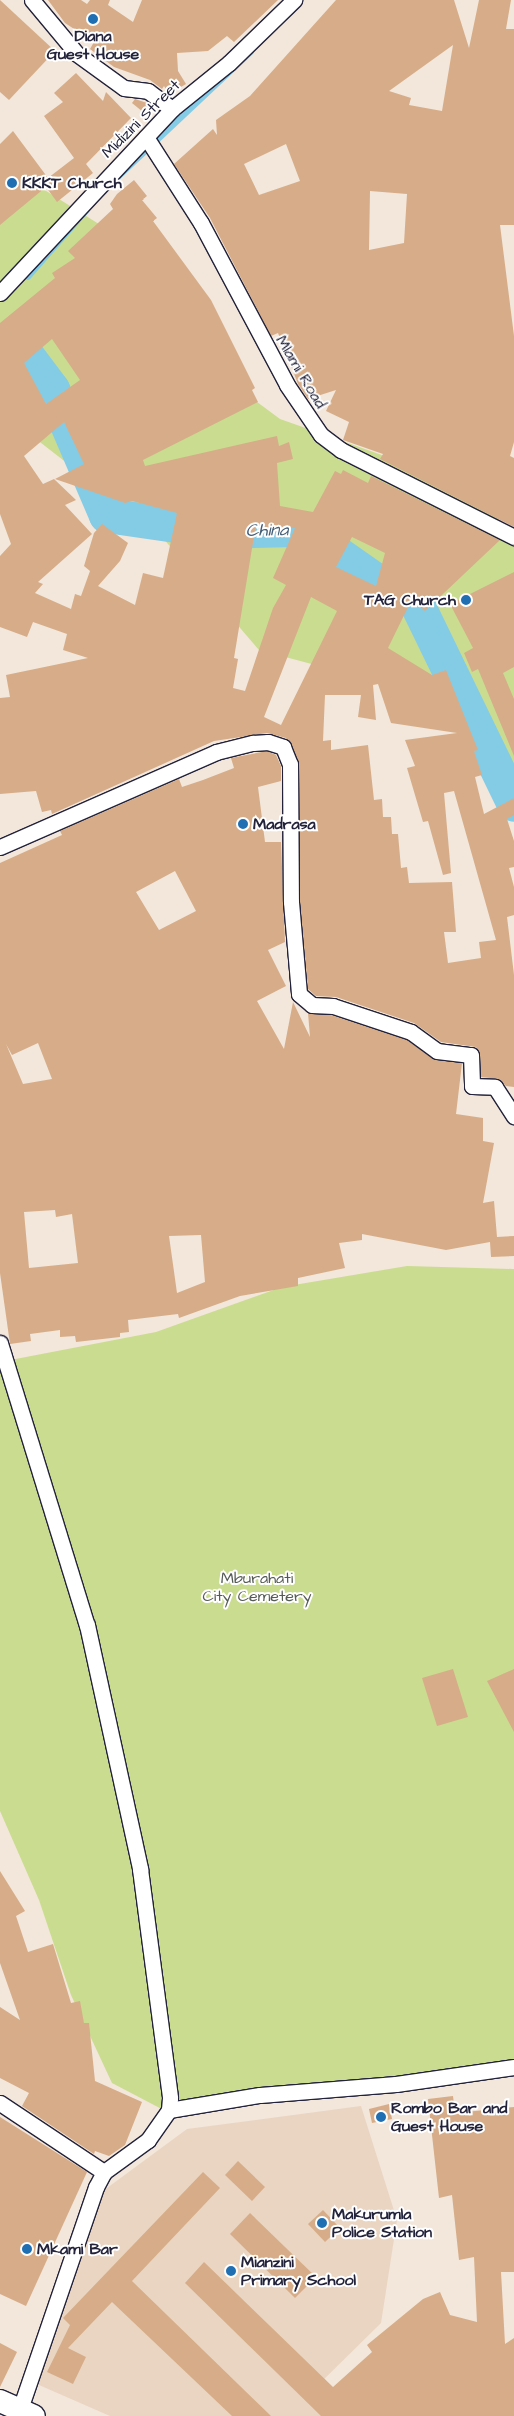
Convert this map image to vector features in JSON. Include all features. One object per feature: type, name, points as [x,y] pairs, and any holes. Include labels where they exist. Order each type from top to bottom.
[{"type":"street","points":[[32,0],[77,54],[124,88],[148,91],[172,109]]},
{"type":"street","name":"Midizini Street","points":[[0,294],[172,109],[228,63],[294,0]]},
{"type":"street","name":"Mlami Road","points":[[146,137],[201,223],[259,335],[305,415],[321,436],[341,450],[514,537]]},
{"type":"street","points":[[0,847],[216,752],[253,743],[268,742],[283,747],[290,764],[292,902],[299,994],[312,1005],[333,1006],[411,1032],[437,1051],[471,1055],[472,1086],[495,1087],[514,1116]]},
{"type":"street","points":[[1,1351],[87,1625],[140,1868],[169,2080],[169,2110],[148,2140],[104,2172],[55,2298],[18,2409]]},
{"type":"street","points":[[169,2110],[260,2095],[396,2084],[514,2067]]},
{"type":"street","points":[[0,2103],[104,2172]]},
{"type":"shaded area","name":"Mianzini Primary School","points":[[361,2106],[397,2220],[381,2323],[313,2390],[332,2416],[110,2416],[39,2385],[35,2371],[103,2191],[187,2129]]},
{"type":"green space","points":[[0,162],[110,231],[203,362],[280,419],[458,482],[514,533],[514,798],[486,751],[383,683],[259,650],[162,537],[27,432],[0,368]]},
{"type":"green space","name":"Mburahati City Cemetery","points":[[407,1266],[514,1269],[514,2067],[383,2083],[276,2085],[175,2116],[112,2083],[71,1995],[39,1900],[0,1811],[0,1362],[156,1332],[282,1287]]},
{"type":"building","points":[[0,0],[55,51],[9,100],[0,92]]},
{"type":"building","points":[[48,0],[81,0],[87,4],[90,0],[110,0],[108,5],[133,22],[142,0],[278,0],[234,42],[227,36],[208,51],[177,53],[178,71],[186,84],[169,94],[164,86],[162,89],[150,80],[114,67],[90,49],[94,42],[65,23]]},
{"type":"building","points":[[336,0],[454,0],[469,48],[479,0],[511,0],[506,29],[514,29],[514,225],[500,225],[514,336],[514,442],[510,456],[514,458],[514,527],[380,459],[383,454],[343,440],[349,422],[326,411],[336,390],[308,399],[298,384],[278,333],[271,336],[210,218],[174,164],[213,129],[217,135],[216,120],[250,96]],"holes":[[[453,45],[442,111],[409,105],[411,98],[389,91]],[[286,144],[300,181],[259,195],[244,164]],[[370,191],[407,194],[404,243],[369,250]]]},
{"type":"building","points":[[76,73],[103,101],[106,92],[131,118],[86,164],[93,173],[57,202],[46,187],[0,225],[0,144],[13,131],[48,178],[74,158],[44,116],[63,102],[54,93]]},
{"type":"building","points":[[135,99],[150,104],[143,112],[132,103]]},
{"type":"building","points":[[134,180],[147,196],[142,200],[157,218],[153,221],[211,300],[255,388],[252,390],[258,402],[143,460],[145,466],[277,436],[279,446],[289,442],[293,459],[277,463],[280,506],[313,512],[335,471],[341,474],[343,470],[368,483],[371,476],[500,540],[425,611],[412,599],[388,648],[432,675],[446,670],[478,750],[474,751],[482,775],[475,777],[484,814],[514,798],[514,815],[507,819],[514,841],[514,867],[509,868],[514,887],[514,915],[507,917],[514,975],[514,1087],[506,1086],[499,1079],[481,1077],[480,1054],[476,1047],[441,1042],[414,1023],[336,997],[316,996],[308,989],[300,902],[299,764],[286,738],[267,733],[214,741],[52,814],[51,810],[42,812],[36,791],[0,794],[0,698],[10,697],[6,675],[88,658],[63,650],[67,634],[33,622],[27,637],[0,627],[0,556],[11,544],[0,514],[0,323],[55,278],[52,273],[75,258],[68,251],[113,209],[110,204],[117,194]],"holes":[[[52,339],[80,380],[46,404],[24,363]],[[64,422],[84,464],[55,479],[125,503],[132,501],[177,513],[163,578],[143,573],[135,605],[98,586],[120,561],[128,543],[102,524],[94,533],[84,566],[90,571],[81,596],[75,594],[71,609],[35,593],[43,584],[38,582],[92,534],[65,505],[76,500],[54,479],[43,484],[24,456]],[[256,524],[263,528],[295,528],[273,578],[286,585],[273,608],[245,691],[233,688],[238,659],[234,658]],[[352,537],[385,553],[376,586],[336,567]],[[311,597],[337,611],[281,725],[264,717]],[[378,684],[391,723],[457,733],[405,740],[415,766],[407,768],[423,822],[428,821],[443,875],[451,873],[444,793],[454,791],[496,940],[479,942],[481,958],[448,963],[444,932],[456,932],[452,882],[409,883],[407,867],[401,868],[398,834],[392,834],[391,817],[383,817],[382,799],[374,800],[368,745],[331,750],[331,740],[323,741],[325,695],[361,695],[358,717],[376,720],[373,685]]]},
{"type":"building","points":[[514,572],[514,667],[503,673],[514,699],[514,756],[478,669],[472,672],[464,653],[473,648],[450,604]]},
{"type":"building","points":[[267,751],[276,755],[281,766],[281,781],[258,787],[265,842],[281,842],[285,942],[268,950],[286,986],[257,1001],[284,1049],[293,1002],[310,1037],[308,1013],[331,1015],[407,1040],[435,1060],[462,1063],[456,1114],[483,1118],[483,1141],[494,1143],[483,1203],[494,1201],[497,1237],[514,1236],[514,1256],[491,1257],[490,1242],[446,1250],[362,1234],[362,1240],[339,1243],[345,1268],[298,1278],[298,1286],[240,1296],[179,1318],[178,1314],[128,1320],[129,1332],[120,1333],[120,1337],[76,1342],[75,1336],[60,1337],[60,1330],[30,1334],[31,1341],[10,1344],[0,1273],[0,863],[62,835],[60,831],[179,779],[182,787],[234,768],[231,758]],"holes":[[[175,871],[196,911],[159,930],[136,892]],[[38,1043],[52,1079],[23,1084],[6,1044],[12,1055]],[[55,1210],[56,1217],[72,1214],[78,1263],[29,1268],[24,1212]],[[201,1235],[205,1282],[177,1293],[169,1236]]]},
{"type":"building","points":[[453,1669],[468,1717],[437,1726],[422,1678]]},
{"type":"building","points":[[514,1669],[514,1732],[487,1681]]},
{"type":"building","points":[[0,1871],[25,1911],[16,1916],[28,1952],[53,1944],[71,2003],[80,2001],[84,2023],[89,2023],[95,2081],[142,2102],[125,2145],[109,2156],[95,2151],[94,2154],[22,2106],[29,2093],[0,2078],[0,2007],[20,2020],[0,1963]]},
{"type":"building","points":[[453,2096],[455,2113],[514,2107],[514,2272],[501,2272],[505,2344],[514,2338],[514,2416],[321,2416],[185,2283],[204,2262],[333,2387],[372,2352],[367,2345],[423,2299],[440,2292],[450,2315],[477,2322],[474,2257],[459,2260],[452,2195],[439,2198],[428,2099]]},
{"type":"building","points":[[389,2104],[392,2119],[372,2123],[369,2109]]},
{"type":"building","points":[[0,2117],[87,2172],[26,2306],[0,2294]]},
{"type":"building","points":[[238,2161],[265,2187],[252,2201],[225,2175]]},
{"type":"building","points":[[203,2172],[220,2188],[132,2281],[271,2416],[232,2416],[112,2302],[68,2348],[86,2357],[73,2384],[47,2372],[70,2325],[63,2318]]},
{"type":"building","points":[[323,2210],[340,2228],[325,2242],[308,2224]]},
{"type":"building","points":[[250,2213],[316,2277],[295,2298],[230,2234]]},
{"type":"building","points":[[0,2343],[17,2352],[0,2387]]},
{"type":"waterway","points":[[116,179],[251,52]]},
{"type":"waterway","points":[[28,277],[86,211]]},
{"type":"waterway","name":"China","points":[[13,337],[52,389],[106,515],[217,531],[293,529],[327,546],[377,581],[413,596],[514,804]]},
{"type":"place","name":"Diana Guest House","points":[[93,19]]},
{"type":"place","name":"KKKT Church","points":[[12,183]]},
{"type":"place","name":"TAG Church","points":[[466,600]]},
{"type":"place","name":"Madrasa","points":[[243,824]]},
{"type":"place","name":"Rombo Bar and Guest House","points":[[381,2117]]},
{"type":"place","name":"Makurumla Police Station","points":[[322,2223]]},
{"type":"place","name":"Mkami Bar","points":[[27,2249]]},
{"type":"place","name":"Mianzini Primary School","points":[[231,2271]]}]
